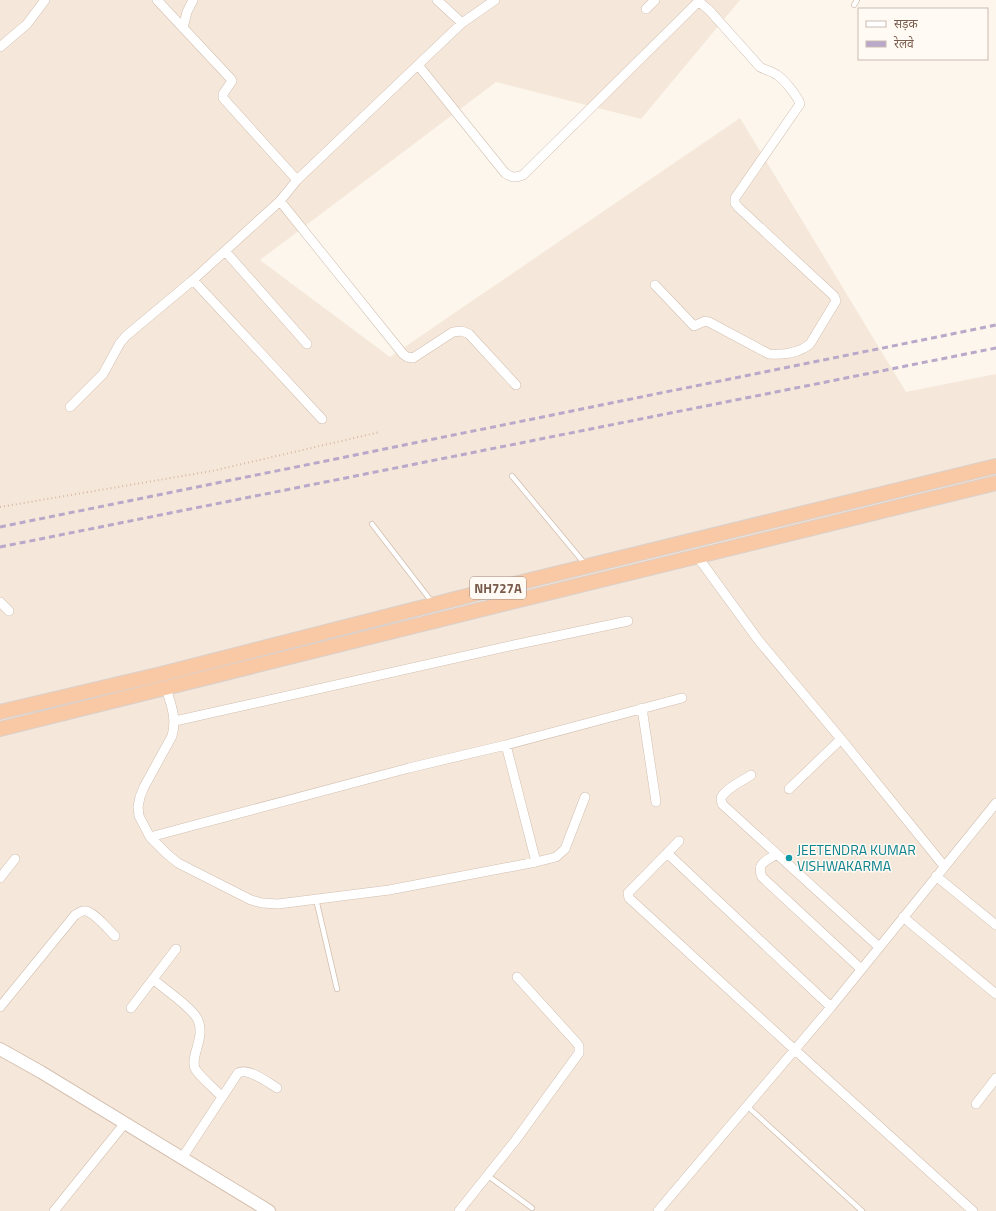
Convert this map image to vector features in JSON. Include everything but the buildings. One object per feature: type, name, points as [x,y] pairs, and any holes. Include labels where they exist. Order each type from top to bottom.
[{"type":"highway","name":"NH727A","points":[[0,712],[161,674],[586,566],[996,466]]},
{"type":"highway","name":"NH727A","points":[[0,729],[996,483]]},
{"type":"main road","points":[[0,1049],[41,1072],[269,1211]]},
{"type":"street","points":[[0,47],[27,24],[45,0]]},
{"type":"street","points":[[157,0],[230,78],[232,81],[231,84],[223,94],[223,98],[297,180]]},
{"type":"street","points":[[183,28],[187,12],[193,0]]},
{"type":"street","points":[[437,0],[462,23]]},
{"type":"street","points":[[70,407],[103,374],[120,343],[126,336],[193,280],[280,201],[297,180],[462,23],[495,0]]},
{"type":"street","points":[[646,9],[655,0]]},
{"type":"street","points":[[418,65],[505,172],[511,177],[516,178],[523,175],[699,1],[760,67],[777,75],[783,80],[800,104],[735,198],[735,202],[738,207],[834,296],[836,301],[810,344],[804,348],[776,355],[769,354],[709,322],[705,321],[694,326],[655,284]]},
{"type":"street","points":[[280,201],[407,357],[412,358],[453,332],[462,331],[469,334],[516,385]]},
{"type":"street","points":[[225,251],[307,344]]},
{"type":"street","points":[[193,280],[322,419]]},
{"type":"street","points":[[698,556],[759,641],[944,866]]},
{"type":"street","points":[[0,602],[9,611]]},
{"type":"street","points":[[175,721],[506,646],[628,621]]},
{"type":"street","points":[[166,688],[175,721],[172,736],[144,787],[138,807],[139,816],[150,837],[178,863],[251,900],[262,903],[278,904],[389,890],[556,857],[565,849],[585,797]]},
{"type":"street","points":[[150,837],[409,768],[506,745],[682,698]]},
{"type":"street","points":[[642,708],[656,802]]},
{"type":"street","points":[[789,789],[841,739]]},
{"type":"street","points":[[506,745],[536,862]]},
{"type":"street","points":[[751,775],[728,790],[721,798],[722,804],[879,947]]},
{"type":"street","points":[[658,1211],[831,1007],[996,803]]},
{"type":"street","points":[[679,841],[628,893],[629,898],[973,1211]]},
{"type":"street","points":[[667,853],[831,1007]]},
{"type":"street","points":[[777,854],[760,867],[759,871],[762,877],[861,969]]},
{"type":"street","points":[[0,878],[15,859]]},
{"type":"street","points":[[936,876],[996,925]]},
{"type":"street","points":[[0,1007],[75,916],[81,911],[87,911],[93,915],[116,936]]},
{"type":"street","points":[[903,917],[996,994]]},
{"type":"street","points":[[130,1008],[176,949]]},
{"type":"street","points":[[459,1211],[538,1111],[579,1053],[579,1046],[576,1042],[517,977]]},
{"type":"street","points":[[153,979],[191,1010],[198,1018],[201,1026],[201,1036],[193,1064],[196,1070],[222,1097]]},
{"type":"street","points":[[182,1158],[238,1073],[248,1071],[277,1088]]},
{"type":"street","points":[[976,1104],[996,1078]]},
{"type":"street","points":[[54,1211],[125,1123]]},
{"type":"lane","points":[[854,5],[857,0]]},
{"type":"lane","points":[[512,476],[586,566]]},
{"type":"lane","points":[[372,524],[434,605]]},
{"type":"lane","points":[[316,899],[337,989]]},
{"type":"lane","points":[[747,1106],[862,1211]]},
{"type":"lane","points":[[487,1175],[532,1208]]},
{"type":"path","points":[[0,507],[207,472],[380,432]]},
{"type":"shaded area","points":[[0,0],[740,0],[641,119],[496,82],[260,260],[390,357],[740,118],[906,392],[996,374],[996,1211],[0,1211]]},
{"type":"railway","points":[[0,527],[996,325]]},
{"type":"railway","points":[[0,547],[996,348]]},
{"type":"place","name":"JEETENDRA KUMAR VISHWAKARMA","points":[[789,858]]}]
